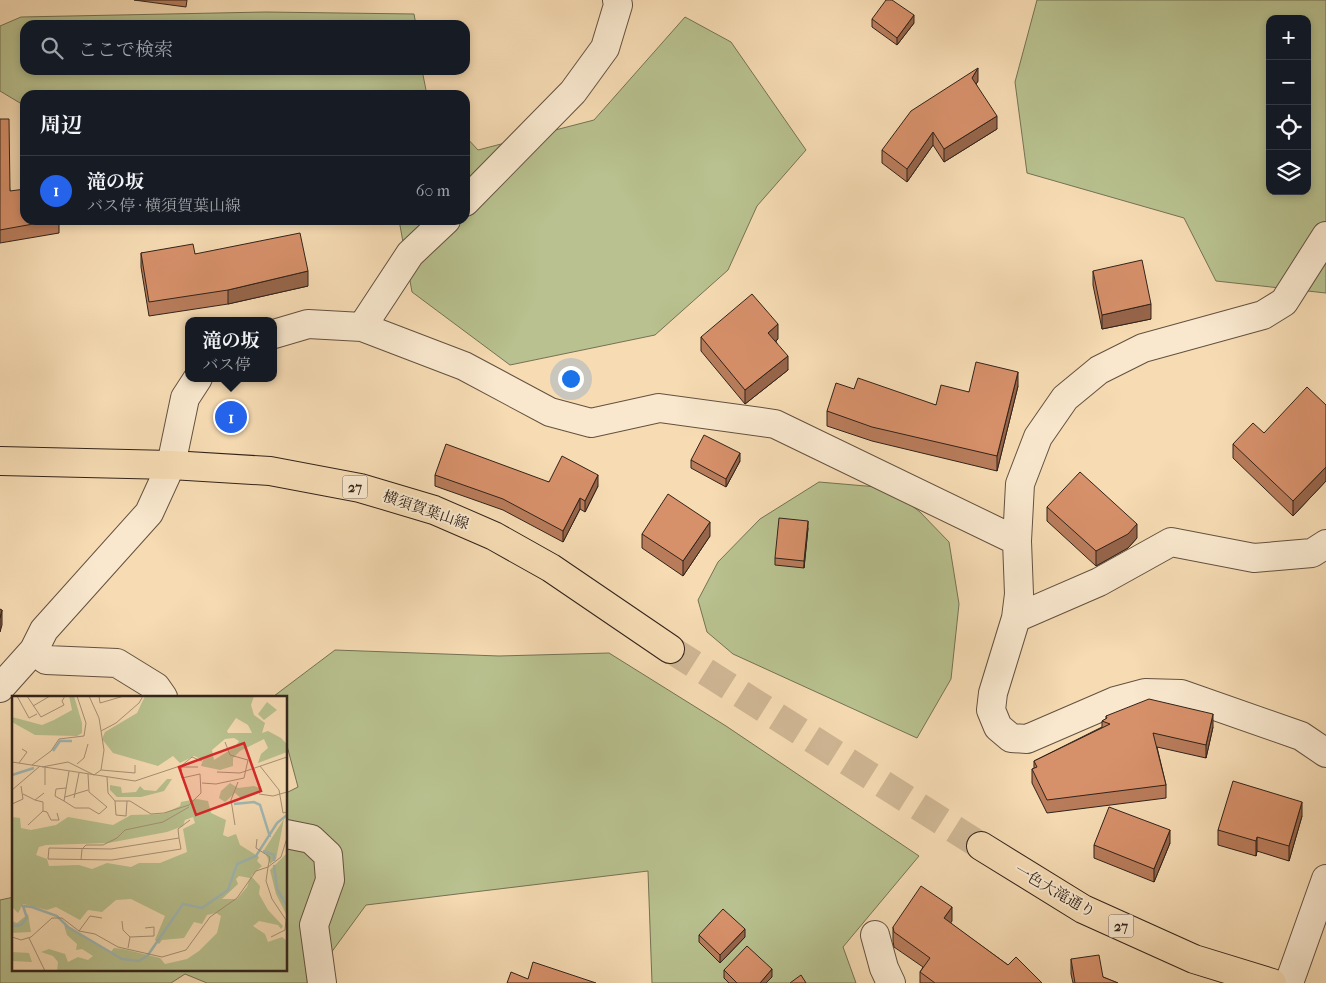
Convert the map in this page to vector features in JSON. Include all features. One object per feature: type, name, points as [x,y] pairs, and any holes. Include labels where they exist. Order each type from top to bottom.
[{"type":"main road","name":"横須賀葉山線","points":[[0,461],[171,465],[270,471],[360,488],[434,510],[494,536],[551,568],[670,649]]},
{"type":"main road","name":"一色大滝通り","points":[[981,846],[1082,909],[1194,959],[1272,983]]},
{"type":"street","points":[[470,197],[573,92],[605,48],[618,5],[617,0]]},
{"type":"street","points":[[362,326],[410,254],[441,225]]},
{"type":"street","points":[[1326,236],[1315,266],[1284,302],[1263,315],[1144,348],[1099,370],[1065,398],[1038,437],[1020,484],[1017,541],[1019,594],[1016,618],[993,693],[991,710],[998,727],[1010,738],[1027,739],[1114,701],[1145,693],[1180,694],[1301,736],[1326,753]]},
{"type":"street","points":[[277,333],[308,324],[362,326],[464,366],[550,412],[591,423],[659,408],[775,424],[1017,541]]},
{"type":"street","points":[[0,688],[34,650],[44,630],[150,513],[171,465],[185,398],[195,382]]},
{"type":"street","points":[[1016,618],[1099,582],[1171,542],[1254,558],[1312,553],[1326,544]]},
{"type":"street","points":[[34,650],[46,660],[117,663],[156,687],[162,696]]},
{"type":"street","points":[[288,834],[312,839],[328,855],[330,880],[314,925],[322,983]]},
{"type":"street","points":[[1289,983],[1326,879]]},
{"type":"street","points":[[875,935],[884,968],[891,983]]},
{"type":"green space","points":[[1037,0],[1326,0],[1326,293],[1216,281],[1184,218],[1027,173],[1015,82]]},
{"type":"green space","points":[[266,12],[414,14],[415,20],[20,20],[20,75],[423,75],[426,90],[20,90],[20,103],[0,91],[0,26],[21,17]]},
{"type":"green space","points":[[685,17],[731,42],[806,150],[757,206],[728,270],[655,335],[510,365],[412,292],[400,225],[470,225],[470,141],[478,150],[594,120]]},
{"type":"green space","points":[[819,482],[889,488],[920,512],[949,542],[959,604],[951,679],[917,738],[733,654],[707,632],[698,600],[718,562],[760,519]]},
{"type":"green space","points":[[335,650],[499,656],[609,653],[726,726],[919,856],[843,947],[856,983],[652,983],[648,871],[366,905],[309,983],[207,983],[185,974],[171,983],[0,983],[0,900],[12,897],[12,970],[288,970],[288,792],[298,787],[288,750],[288,696],[274,696]]},
{"type":"building","points":[[886,0],[892,0],[914,15],[897,38],[872,19]]},
{"type":"building","points":[[978,68],[972,78],[997,116],[944,149],[933,132],[907,169],[882,150],[911,111]]},
{"type":"building","points":[[0,119],[9,119],[10,191],[20,190],[20,225],[28,225],[0,230]]},
{"type":"building","points":[[300,233],[308,271],[228,290],[149,302],[141,253],[193,244],[195,254]]},
{"type":"building","points":[[1142,260],[1151,304],[1102,315],[1093,271]]},
{"type":"building","points":[[752,294],[778,324],[768,333],[788,356],[745,390],[701,337]]},
{"type":"building","points":[[976,362],[1018,372],[997,456],[872,427],[827,411],[836,383],[854,389],[858,378],[936,405],[941,385],[969,392]]},
{"type":"building","points":[[1307,387],[1326,405],[1326,467],[1293,501],[1233,444],[1253,423],[1264,433]]},
{"type":"building","points":[[704,435],[740,453],[726,479],[691,460]]},
{"type":"building","points":[[446,444],[549,482],[562,456],[598,475],[585,501],[580,498],[563,531],[503,499],[435,475]]},
{"type":"building","points":[[1080,472],[1137,524],[1128,534],[1096,551],[1047,507]]},
{"type":"building","points":[[668,494],[710,522],[683,561],[642,534]]},
{"type":"building","points":[[779,518],[808,521],[804,561],[775,558]]},
{"type":"building","points":[[1149,699],[1213,714],[1206,745],[1153,733],[1166,785],[1047,800],[1032,769],[1037,767],[1034,761],[1110,724],[1102,721],[1107,718],[1106,716]]},
{"type":"building","points":[[1233,781],[1302,802],[1289,846],[1257,837],[1256,841],[1218,830]]},
{"type":"building","points":[[1109,807],[1170,830],[1154,869],[1094,845]]},
{"type":"building","points":[[921,886],[952,907],[944,918],[1008,965],[1016,957],[1042,983],[935,983],[920,972],[930,958],[894,932],[893,927]]},
{"type":"building","points":[[723,909],[745,929],[720,955],[699,935]]},
{"type":"building","points":[[747,946],[772,969],[760,983],[737,983],[724,970]]},
{"type":"building","points":[[1099,955],[1103,977],[1118,983],[1075,983],[1071,959]]},
{"type":"building","points":[[533,962],[596,983],[507,983],[511,972],[528,979]]},
{"type":"building","points":[[801,975],[806,983],[790,983]]},
{"type":"tunnel","points":[[670,649],[981,846]]},
{"type":"place","name":"滝の坂","points":[[231,417]]}]
